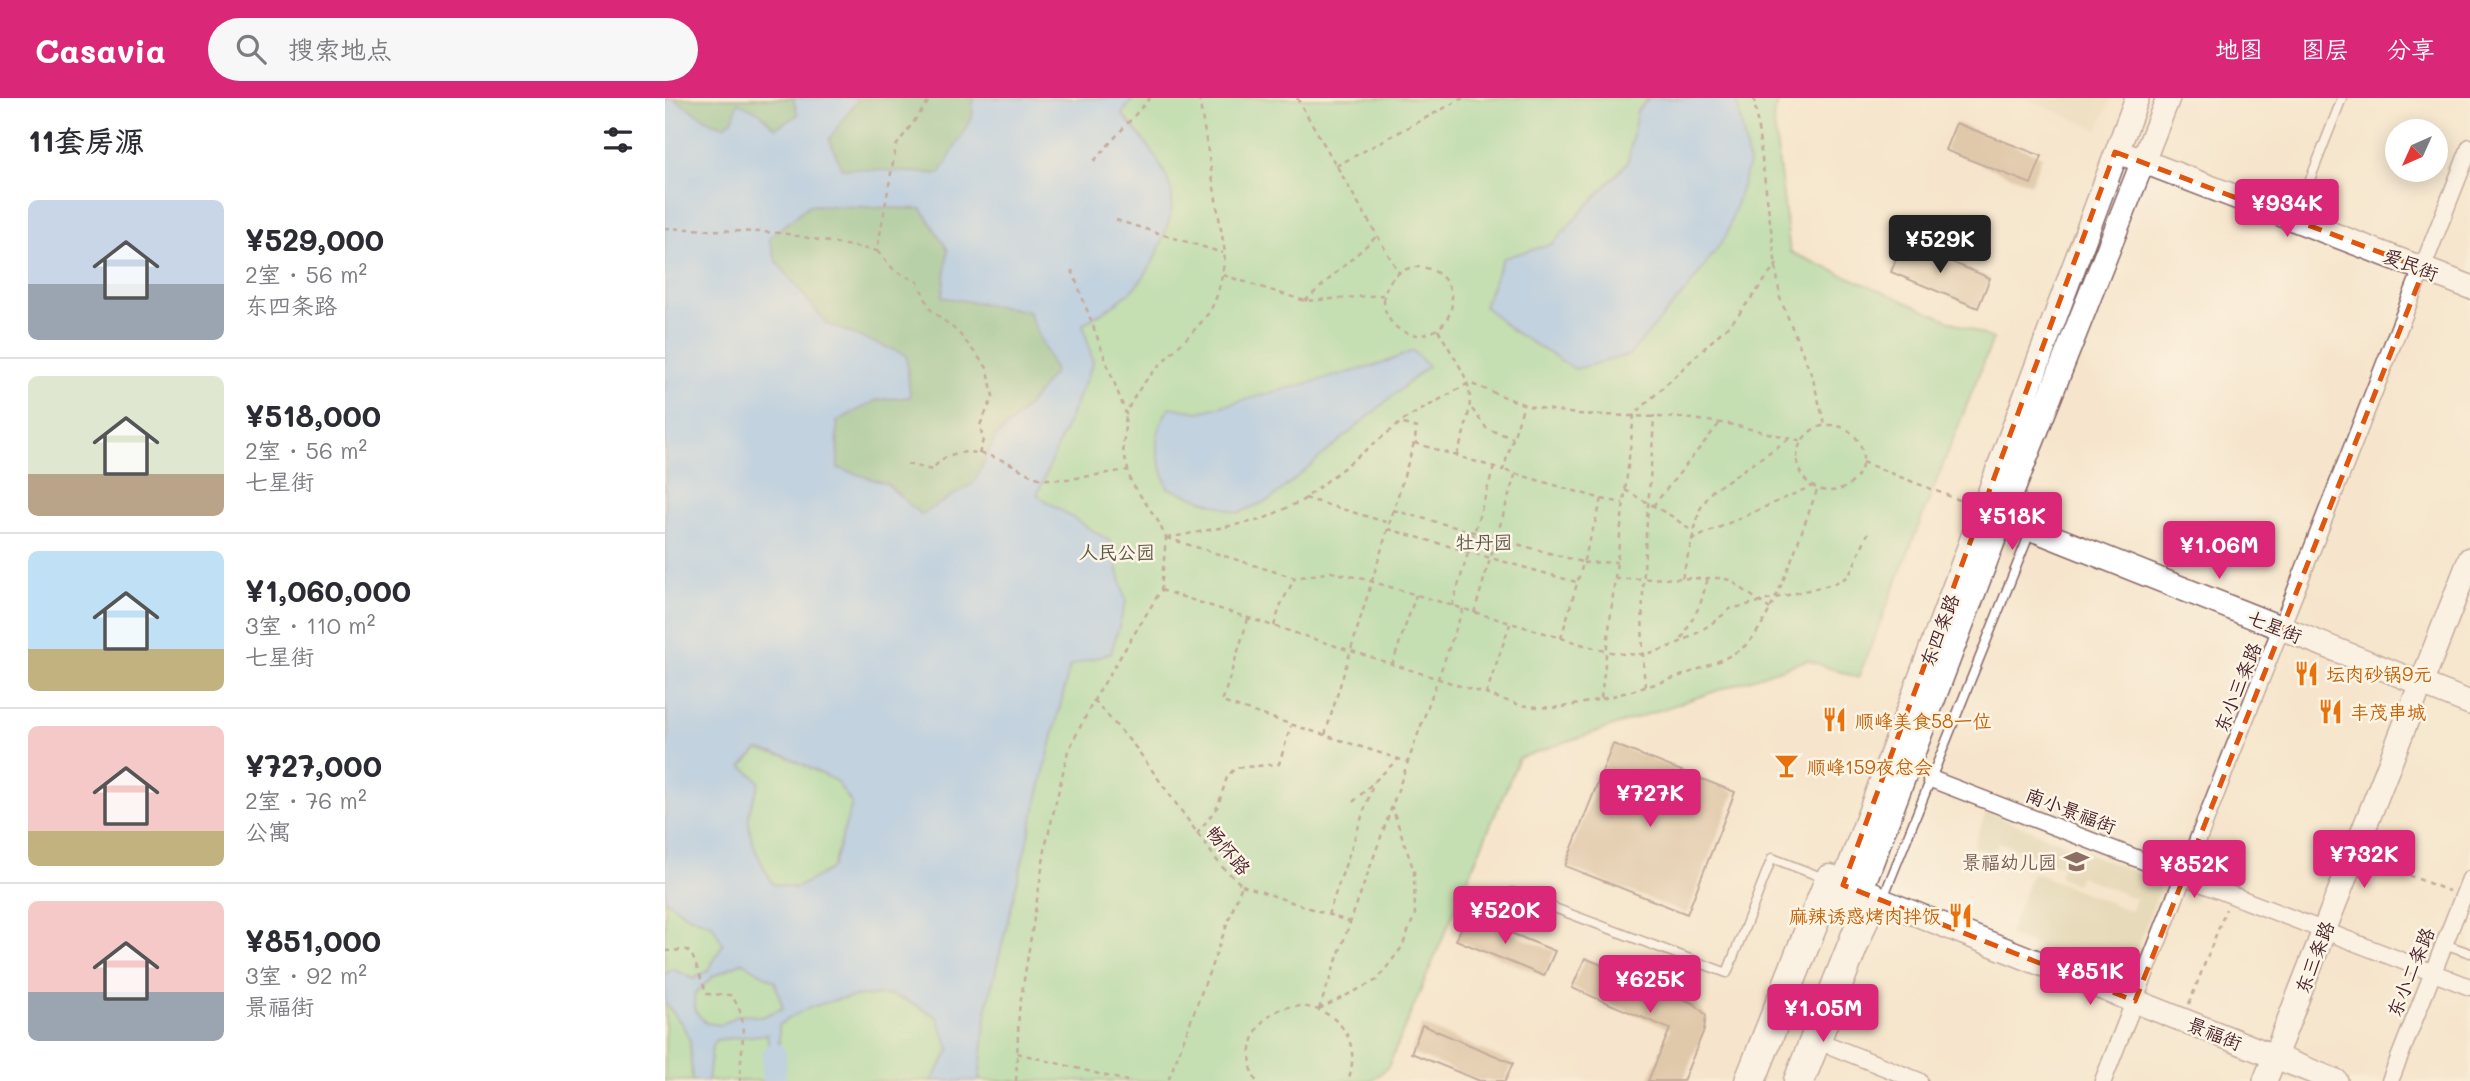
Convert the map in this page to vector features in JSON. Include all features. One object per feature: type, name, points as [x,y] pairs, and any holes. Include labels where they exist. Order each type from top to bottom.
[{"type":"highway","points":[[1799,1081],[1812,989],[1851,888]]},
{"type":"highway","points":[[1749,1081],[1812,989],[1851,888]]},
{"type":"street","points":[[1993,514],[2115,152],[2137,98]]},
{"type":"street","points":[[1736,1081],[1851,888],[1993,514],[2168,98]]},
{"type":"street","name":"东小三条路","points":[[2103,1081],[2470,147]]},
{"type":"street","name":"爱民街","points":[[2115,152],[2143,159],[2470,287]]},
{"type":"street","name":"七星街","points":[[1993,514],[2470,703]]},
{"type":"street","name":"东三条路","points":[[2265,1081],[2470,559]]},
{"type":"street","name":"南小景福街","points":[[1931,779],[2470,987]]},
{"type":"street","name":"东小二条路","points":[[2390,1081],[2470,879]]},
{"type":"street","points":[[1812,1081],[1826,1044],[1851,888]]},
{"type":"street","name":"景福街","points":[[1851,888],[2336,1081]]},
{"type":"street","points":[[1766,1081],[1812,989]]},
{"type":"street","points":[[1785,1081],[1812,989]]},
{"type":"street","points":[[1826,1044],[1919,1081]]},
{"type":"lane","points":[[2295,218],[2342,98]]},
{"type":"lane","points":[[1512,892],[1727,973],[1772,858],[1851,888],[1931,779],[2031,530]]},
{"type":"lane","points":[[2444,944],[2470,954]]},
{"type":"path","points":[[877,251],[896,146],[931,98]]},
{"type":"path","points":[[1094,161],[1150,98]]},
{"type":"path","points":[[1016,1081],[1019,1011],[1046,844],[1068,751],[1094,701],[1161,590],[1166,538],[1158,521],[1131,482],[1123,449],[1126,414],[1135,393],[1209,313],[1223,275],[1225,253],[1199,98]]},
{"type":"path","points":[[1297,98],[1399,272]]},
{"type":"path","points":[[1336,166],[1464,98]]},
{"type":"path","points":[[1753,98],[1780,298],[1812,376],[1825,425]]},
{"type":"path","points":[[1116,220],[1225,253]]},
{"type":"path","points":[[665,228],[782,233],[877,251],[895,271],[918,282],[930,309],[958,332],[988,369],[993,397],[980,425],[983,440],[979,454]]},
{"type":"path","points":[[1305,301],[1377,236]]},
{"type":"path","points":[[1601,698],[1634,415],[1736,317],[1776,264]]},
{"type":"path","points":[[1415,266],[1427,267],[1445,280],[1453,301],[1451,312],[1438,330],[1427,335],[1404,333],[1387,317],[1384,295],[1388,284],[1399,272],[1415,266]]},
{"type":"path","points":[[1072,270],[1126,414]]},
{"type":"path","points":[[1223,275],[1305,301],[1384,295]]},
{"type":"path","points":[[1438,330],[1469,383],[1472,409],[1457,456]]},
{"type":"path","points":[[1469,383],[1524,404],[1576,414],[1654,415],[1720,423],[1802,441]]},
{"type":"path","points":[[1166,538],[1261,520],[1305,498],[1401,422],[1469,383]]},
{"type":"path","points":[[1503,470],[1524,404]]},
{"type":"path","points":[[1472,409],[1487,429],[1513,438]]},
{"type":"path","points":[[1645,687],[1642,654],[1644,579],[1654,415]]},
{"type":"path","points":[[1325,735],[1414,443],[1417,428],[1401,422]]},
{"type":"path","points":[[1653,506],[1720,423]]},
{"type":"path","points":[[1825,425],[1842,427],[1851,433],[1858,441],[1862,462],[1853,481],[1833,490],[1812,486],[1799,469],[1797,458],[1802,441],[1811,430],[1825,425]]},
{"type":"path","points":[[1682,578],[1700,509],[1712,491],[1790,438]]},
{"type":"path","points":[[1414,443],[1602,499],[1624,503]]},
{"type":"path","points":[[907,464],[932,470],[940,458],[951,452],[979,454],[1011,464],[1020,472],[1047,480],[1128,470]]},
{"type":"path","points":[[1862,462],[1993,514]]},
{"type":"path","points":[[1452,606],[1494,467]]},
{"type":"path","points":[[1474,612],[1516,473]]},
{"type":"path","points":[[1691,540],[1812,486]]},
{"type":"path","points":[[1161,590],[1349,652],[1541,708],[1645,687],[1728,657],[1748,644],[1770,609],[1818,488]]},
{"type":"path","points":[[1625,491],[1693,532]]},
{"type":"path","points":[[1305,498],[1389,523]]},
{"type":"path","points":[[1561,638],[1602,499]]},
{"type":"path","points":[[1393,510],[1583,563],[1617,562]]},
{"type":"path","points":[[1388,528],[1577,582]]},
{"type":"path","points":[[1166,538],[1295,578],[1331,572],[1371,581],[1561,638],[1607,650],[1642,654],[1682,640],[1717,620],[1730,609],[1833,584],[1849,576],[1868,533]]},
{"type":"path","points":[[1274,627],[1280,604],[1295,578]]},
{"type":"path","points":[[1682,640],[1700,605],[1708,578]]},
{"type":"path","points":[[1615,579],[1730,580],[1770,609]]},
{"type":"path","points":[[1392,665],[1416,595]]},
{"type":"path","points":[[1319,1009],[1462,609]]},
{"type":"path","points":[[1248,619],[1222,702],[1408,762]]},
{"type":"path","points":[[1486,694],[1510,623]]},
{"type":"path","name":"畅怀路","points":[[1094,701],[1136,748],[1221,866],[1242,885],[1168,1081]]},
{"type":"path","points":[[1198,834],[1218,806],[1227,777],[1235,768],[1279,764],[1291,724]]},
{"type":"path","points":[[1353,802],[1398,759]]},
{"type":"path","points":[[1328,915],[1374,782]]},
{"type":"path","points":[[1319,1009],[1377,980],[1402,947],[1415,914],[1414,871],[1392,807]]},
{"type":"path","points":[[2390,868],[2463,896]]},
{"type":"path","points":[[1242,885],[1350,922]]},
{"type":"path","points":[[2182,1020],[2231,895]]},
{"type":"path","points":[[665,951],[687,950],[692,955],[707,994],[730,995],[739,1005],[744,1042],[739,1055],[740,1081]]},
{"type":"path","points":[[1255,1081],[1249,1056],[1253,1039],[1262,1024],[1275,1013],[1291,1007],[1319,1009],[1338,1020],[1348,1034],[1353,1050],[1353,1067],[1348,1081]]},
{"type":"path","points":[[1017,1053],[1127,1081]]},
{"type":"highlighted area","points":[[2115,152],[2424,269],[2135,1001],[1843,885]]},
{"type":"shaded area","points":[[2024,98],[2112,98],[2098,130]]},
{"type":"shaded area","points":[[1986,812],[2162,883],[2125,981],[2008,935],[2033,872],[2131,911],[2136,899],[2080,876],[2076,884],[2059,877],[2062,867],[1999,842],[1993,855],[1973,846]]},
{"type":"green space","name":"人民公园","points":[[665,98],[1780,98],[1773,116],[1790,252],[1993,339],[1858,678],[1807,660],[1519,758],[1388,1067],[1372,1081],[665,1081]]},
{"type":"green space","points":[[672,98],[793,98],[798,115],[775,128],[760,113],[733,119],[726,126],[711,122]]},
{"type":"green space","points":[[859,98],[974,98],[972,117],[940,174],[842,169],[829,139]]},
{"type":"green space","points":[[809,205],[922,209],[948,250],[943,297],[1028,311],[1055,371],[1027,407],[995,438],[974,483],[921,515],[887,484],[838,468],[837,421],[877,400],[910,397],[906,355],[827,324],[776,261],[768,238]]},
{"type":"water","points":[[665,98],[672,98],[711,122],[725,126],[733,119],[738,102],[760,113],[775,128],[798,115],[793,98],[859,98],[829,139],[842,168],[940,174],[972,117],[974,98],[1134,98],[1122,114],[1151,149],[1167,179],[1172,194],[1169,218],[1153,261],[1136,286],[1114,305],[1083,324],[1093,363],[1037,495],[1111,542],[1126,602],[1111,653],[1070,666],[987,1006],[979,1081],[931,1081],[950,1050],[937,1017],[906,1001],[887,995],[830,1001],[790,1017],[779,1025],[779,1052],[774,1055],[769,1051],[767,1034],[716,1040],[712,1046],[708,1081],[692,1081],[690,1041],[682,1024],[665,1003],[665,974],[673,969],[693,979],[708,971],[723,944],[712,924],[686,915],[665,899],[665,752],[669,732],[665,699]],"holes":[[[809,205],[922,209],[948,250],[942,297],[1028,311],[1055,371],[1027,407],[995,438],[974,483],[921,515],[887,484],[838,468],[837,421],[877,400],[910,397],[906,355],[827,324],[776,261],[769,238]],[[758,750],[786,756],[836,781],[852,804],[832,868],[796,888],[773,884],[757,852],[749,826],[749,812],[759,781],[742,766]],[[743,962],[775,982],[783,1008],[762,1017],[736,1016],[721,1025],[706,1023],[695,1011],[694,995],[713,976]]]},
{"type":"water","points":[[1649,98],[1736,98],[1749,164],[1726,236],[1689,287],[1629,355],[1575,369],[1513,331],[1484,306],[1503,258],[1552,244],[1628,162],[1637,111]]},
{"type":"water","points":[[1413,351],[1428,366],[1271,499],[1239,513],[1168,488],[1158,457],[1157,437],[1163,417],[1170,407],[1199,412],[1381,364]]},
{"type":"building","points":[[1956,123],[2042,156],[2031,184],[1945,150]]},
{"type":"building","points":[[1903,242],[1990,278],[1978,308],[1891,272]]},
{"type":"building","points":[[1613,744],[1735,792],[1687,914],[1565,866]]},
{"type":"building","points":[[1467,915],[1555,951],[1544,976],[1456,940]]},
{"type":"building","points":[[1585,958],[1695,1004],[1706,1015],[1704,1030],[1683,1081],[1648,1081],[1670,1029],[1572,988]]},
{"type":"building","points":[[1422,1025],[1513,1063],[1505,1081],[1480,1081],[1411,1053]]},
{"type":"waterway","points":[[774,1055],[774,1081]]},
{"type":"place","name":"坛肉砂锅9元","points":[[2306,673]]},
{"type":"place","name":"丰茂串城","points":[[2330,711]]},
{"type":"place","name":"顺峰美食58一位","points":[[1835,720]]},
{"type":"place","name":"顺峰159夜总会","points":[[1787,766]]},
{"type":"place","name":"景福幼儿园","points":[[2077,861]]},
{"type":"place","name":"麻辣诱惑烤肉拌饭","points":[[1961,915]]},
{"type":"park label","name":"牡丹园","points":[[1484,541]]}]
